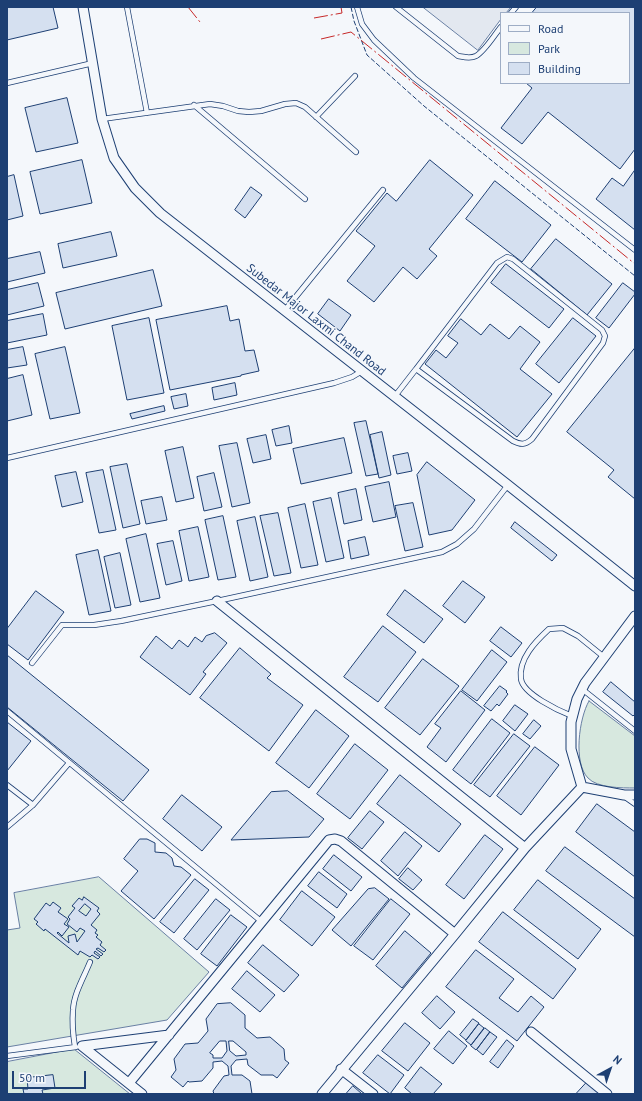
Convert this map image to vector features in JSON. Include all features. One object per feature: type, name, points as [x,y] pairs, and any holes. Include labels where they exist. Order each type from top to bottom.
[{"type":"street","name":"Subedar Major Laxmi Chand Road","points":[[83,7],[102,119],[114,158],[135,188],[160,213],[508,484],[635,586]]},
{"type":"street","points":[[217,601],[525,848]]},
{"type":"street","points":[[582,787],[571,749],[571,722],[577,698],[585,683],[635,616]]},
{"type":"street","points":[[322,1094],[341,1069],[455,934],[525,848],[582,787]]},
{"type":"street","points":[[582,787],[624,796],[635,795]]},
{"type":"street","points":[[129,1083],[328,840],[335,839],[341,841],[455,934]]},
{"type":"street","points":[[531,1032],[607,1094]]},
{"type":"street","points":[[78,1047],[169,1035]]},
{"type":"street","points":[[78,1047],[142,1094]]},
{"type":"street","points":[[341,1069],[373,1094]]},
{"type":"lane","points":[[127,7],[147,113]]},
{"type":"lane","points":[[357,7],[362,24],[374,40],[414,78],[635,250]]},
{"type":"lane","points":[[396,7],[458,56],[469,58],[482,52],[500,27]]},
{"type":"lane","points":[[7,83],[93,63]]},
{"type":"lane","points":[[316,118],[354,76]]},
{"type":"lane","points":[[102,119],[194,105],[210,104],[223,106],[238,111],[249,112],[261,111],[296,102],[305,107],[356,152]]},
{"type":"lane","points":[[194,105],[305,199]]},
{"type":"lane","points":[[285,310],[382,190]]},
{"type":"lane","points":[[395,396],[497,263],[507,257],[513,259],[602,330],[605,336],[603,343],[532,440],[526,444],[520,444],[513,441],[416,369]]},
{"type":"lane","points":[[7,458],[334,383],[352,377],[362,371]]},
{"type":"lane","points":[[32,663],[62,625],[94,625],[217,601],[442,552],[457,544],[474,529],[508,484]]},
{"type":"lane","points":[[572,716],[556,710],[541,700],[526,688],[521,680],[521,669],[534,643],[549,629],[563,628],[578,636],[604,657]]},
{"type":"lane","points":[[582,689],[635,731]]},
{"type":"lane","points":[[7,712],[262,922]]},
{"type":"lane","points":[[7,827],[33,806],[69,763]]},
{"type":"lane","points":[[7,785],[33,806]]},
{"type":"lane","points":[[624,796],[635,804]]},
{"type":"lane","points":[[7,1056],[78,1047],[72,1024],[73,1008],[76,995],[90,962]]},
{"type":"green space","points":[[589,701],[635,736],[635,788],[603,786],[588,778],[583,771],[580,762],[579,740],[585,709]]},
{"type":"green space","points":[[99,877],[209,972],[167,1020],[7,1047],[7,930],[20,928],[14,893]]},
{"type":"green space","points":[[74,1049],[130,1094],[7,1094],[7,1062]]},
{"type":"shaded area","points":[[423,7],[511,7],[507,12],[500,12],[500,20],[478,50]]},
{"type":"building","points":[[7,7],[53,7],[58,28],[7,40]]},
{"type":"building","points":[[537,7],[635,7],[635,149],[620,169],[548,112],[522,144],[501,128],[532,88],[527,84],[630,84],[630,12],[533,12]]},
{"type":"building","points":[[67,98],[78,143],[36,152],[25,108]]},
{"type":"building","points":[[82,160],[92,203],[40,214],[30,172]]},
{"type":"building","points":[[430,160],[473,195],[429,249],[437,256],[417,279],[403,267],[374,302],[347,281],[375,246],[356,231],[387,193],[396,201]]},
{"type":"building","points":[[635,170],[635,230],[596,199],[612,178],[623,186]]},
{"type":"building","points":[[14,175],[23,216],[7,220],[7,177]]},
{"type":"building","points":[[495,181],[551,225],[522,262],[466,219]]},
{"type":"building","points":[[251,187],[262,195],[245,218],[235,210]]},
{"type":"building","points":[[111,232],[117,256],[63,268],[58,244]]},
{"type":"building","points":[[556,239],[612,284],[587,315],[531,269]]},
{"type":"building","points":[[40,252],[45,273],[7,282],[7,259]]},
{"type":"building","points":[[506,264],[564,309],[549,328],[491,283]]},
{"type":"building","points":[[153,270],[162,306],[65,329],[56,293]]},
{"type":"building","points":[[38,283],[44,306],[7,315],[7,290]]},
{"type":"building","points":[[623,283],[635,292],[635,294],[609,328],[596,318]]},
{"type":"building","points":[[329,299],[351,315],[340,331],[318,314]]},
{"type":"building","points":[[227,306],[230,321],[239,319],[245,351],[254,350],[259,371],[170,390],[156,320]]},
{"type":"building","points":[[43,314],[47,335],[7,343],[7,321]]},
{"type":"building","points":[[149,318],[164,393],[127,400],[112,326]]},
{"type":"building","points":[[573,318],[596,336],[559,383],[536,364]]},
{"type":"building","points":[[461,319],[481,335],[490,324],[509,339],[520,326],[540,342],[520,369],[552,394],[517,437],[425,364],[436,350],[446,358],[458,343],[448,336]]},
{"type":"building","points":[[23,347],[27,365],[7,368],[7,350]]},
{"type":"building","points":[[65,347],[80,413],[50,419],[35,354]]},
{"type":"building","points":[[635,348],[635,499],[608,477],[614,470],[567,432]]},
{"type":"building","points":[[23,375],[32,415],[7,421],[7,379]]},
{"type":"building","points":[[235,383],[237,395],[214,400],[212,388]]},
{"type":"building","points":[[186,394],[188,406],[174,409],[171,397]]},
{"type":"building","points":[[164,406],[165,411],[132,419],[130,414]]},
{"type":"building","points":[[366,421],[378,474],[366,476],[354,423]]},
{"type":"building","points":[[289,426],[292,443],[276,446],[272,430]]},
{"type":"building","points":[[382,432],[391,475],[379,478],[370,435]]},
{"type":"building","points":[[266,435],[271,459],[253,463],[247,439]]},
{"type":"building","points":[[344,438],[352,473],[301,484],[293,449]]},
{"type":"building","points":[[237,443],[250,503],[232,507],[219,446]]},
{"type":"building","points":[[183,447],[194,498],[176,502],[165,451]]},
{"type":"building","points":[[408,453],[412,471],[397,474],[393,456]]},
{"type":"building","points":[[427,462],[475,500],[452,530],[429,535],[417,475]]},
{"type":"building","points":[[127,464],[140,524],[123,528],[110,467]]},
{"type":"building","points":[[103,470],[116,530],[99,533],[86,473]]},
{"type":"building","points":[[76,472],[83,502],[62,507],[55,476]]},
{"type":"building","points":[[214,473],[222,507],[204,511],[197,477]]},
{"type":"building","points":[[389,482],[396,517],[373,522],[365,487]]},
{"type":"building","points":[[356,489],[362,520],[344,524],[338,493]]},
{"type":"building","points":[[162,497],[167,520],[146,524],[141,501]]},
{"type":"building","points":[[331,498],[344,558],[326,562],[313,502]]},
{"type":"building","points":[[413,503],[423,547],[405,551],[395,506]]},
{"type":"building","points":[[305,504],[318,565],[301,568],[288,508]]},
{"type":"building","points":[[278,513],[291,573],[274,576],[260,516]]},
{"type":"building","points":[[223,516],[236,577],[218,580],[205,520]]},
{"type":"building","points":[[255,517],[268,577],[250,581],[237,521]]},
{"type":"building","points":[[515,522],[557,555],[552,561],[511,528]]},
{"type":"building","points":[[198,527],[209,577],[189,581],[179,531]]},
{"type":"building","points":[[146,534],[160,598],[140,602],[126,539]]},
{"type":"building","points":[[365,537],[369,555],[351,559],[348,541]]},
{"type":"building","points":[[173,541],[182,581],[166,585],[157,544]]},
{"type":"building","points":[[98,550],[111,611],[89,615],[76,555]]},
{"type":"building","points":[[120,553],[131,605],[115,608],[104,557]]},
{"type":"building","points":[[463,581],[485,597],[465,623],[443,606]]},
{"type":"building","points":[[405,590],[443,619],[424,643],[387,615]]},
{"type":"building","points":[[36,591],[64,612],[28,660],[7,644],[7,629]]},
{"type":"building","points":[[383,626],[416,652],[378,702],[344,677]]},
{"type":"building","points":[[501,627],[522,643],[511,657],[490,641]]},
{"type":"building","points":[[215,633],[227,643],[203,672],[206,674],[190,695],[140,657],[156,636],[172,649],[179,640],[188,647],[195,637],[202,642],[206,636]]},
{"type":"building","points":[[240,648],[271,674],[267,678],[303,705],[269,751],[200,698]]},
{"type":"building","points":[[492,650],[507,662],[477,701],[462,690]]},
{"type":"building","points":[[7,655],[149,770],[123,801],[7,707]]},
{"type":"building","points":[[423,659],[459,686],[420,735],[385,708]]},
{"type":"building","points":[[611,682],[635,702],[635,714],[633,716],[603,692]]},
{"type":"building","points":[[500,686],[507,691],[506,692],[508,694],[499,706],[497,704],[491,711],[484,706]]},
{"type":"building","points":[[461,691],[485,710],[446,762],[427,747],[441,728],[435,724]]},
{"type":"building","points":[[515,705],[528,714],[515,731],[503,721]]},
{"type":"building","points":[[316,710],[349,736],[309,788],[276,763]]},
{"type":"building","points":[[492,719],[510,733],[471,784],[453,770]]},
{"type":"building","points":[[534,720],[541,726],[530,739],[523,734]]},
{"type":"building","points":[[7,722],[31,741],[7,771]]},
{"type":"building","points":[[514,734],[530,746],[490,797],[474,785]]},
{"type":"building","points":[[355,744],[388,770],[350,819],[317,794]]},
{"type":"building","points":[[535,747],[559,765],[521,815],[497,796]]},
{"type":"building","points":[[400,775],[461,824],[439,852],[377,804]]},
{"type":"building","points":[[288,791],[324,819],[309,837],[231,840],[271,792]]},
{"type":"building","points":[[182,795],[222,827],[202,851],[163,819]]},
{"type":"building","points":[[597,804],[635,832],[635,877],[576,832]]},
{"type":"building","points":[[370,811],[384,822],[362,849],[348,838]]},
{"type":"building","points":[[405,832],[422,846],[398,876],[381,861]]},
{"type":"building","points":[[485,835],[503,849],[464,899],[446,885]]},
{"type":"building","points":[[140,839],[147,839],[155,843],[155,852],[166,853],[172,858],[174,866],[181,867],[191,875],[154,919],[121,891],[138,871],[124,859]]},
{"type":"building","points":[[565,847],[635,899],[635,937],[546,871]]},
{"type":"building","points":[[334,855],[362,877],[351,891],[323,869]]},
{"type":"building","points":[[408,868],[422,880],[413,890],[399,879]]},
{"type":"building","points":[[319,872],[347,894],[337,908],[308,886]]},
{"type":"building","points":[[195,879],[209,890],[174,933],[160,922]]},
{"type":"building","points":[[538,880],[601,929],[578,959],[514,910]]},
{"type":"building","points":[[375,888],[389,899],[351,946],[332,930],[368,889]]},
{"type":"building","points":[[302,891],[335,917],[312,946],[280,920]]},
{"type":"building","points":[[84,897],[99,908],[97,911],[100,914],[91,925],[97,930],[95,933],[98,935],[96,937],[102,942],[100,945],[106,950],[104,952],[98,948],[96,949],[103,954],[101,956],[95,951],[94,953],[100,957],[98,959],[92,955],[90,957],[80,951],[78,955],[45,929],[44,931],[36,924],[38,922],[34,919],[46,903],[50,906],[53,902],[61,908],[58,912],[68,919],[64,924],[69,927],[62,936],[58,932],[57,933],[69,943],[68,936],[75,934],[77,942],[85,931],[80,928],[77,932],[67,924],[70,919],[68,917],[75,908],[72,906],[79,898],[82,900]],"holes":[[[85,904],[91,909],[86,916],[79,911]]]},
{"type":"building","points":[[216,899],[230,910],[197,950],[184,939]]},
{"type":"building","points":[[391,899],[410,914],[373,960],[354,946]]},
{"type":"building","points":[[503,912],[576,969],[553,999],[479,942]]},
{"type":"building","points":[[231,915],[247,927],[217,966],[201,954]]},
{"type":"building","points":[[405,931],[431,953],[402,988],[376,966]]},
{"type":"building","points":[[263,945],[299,975],[284,992],[248,963]]},
{"type":"building","points":[[476,950],[514,979],[499,998],[518,1012],[531,996],[544,1007],[517,1041],[446,987]]},
{"type":"building","points":[[247,971],[275,995],[260,1012],[232,989]]},
{"type":"building","points":[[437,996],[455,1012],[440,1029],[422,1013]]},
{"type":"building","points":[[231,1003],[245,1015],[245,1028],[257,1038],[270,1037],[284,1049],[285,1060],[289,1063],[277,1078],[273,1075],[261,1075],[248,1065],[247,1059],[236,1060],[231,1066],[232,1075],[242,1075],[250,1081],[252,1094],[214,1094],[213,1091],[224,1076],[229,1075],[228,1066],[222,1061],[213,1062],[213,1068],[202,1081],[188,1081],[183,1087],[171,1077],[176,1070],[174,1059],[185,1044],[198,1043],[208,1031],[206,1019],[217,1004]],"holes":[[[220,1041],[226,1041],[227,1051],[222,1058],[213,1058],[213,1055],[210,1053]],[[229,1041],[233,1041],[246,1052],[246,1055],[236,1056],[230,1051]]]},
{"type":"building","points":[[473,1019],[479,1023],[466,1040],[460,1035]]},
{"type":"building","points":[[405,1023],[430,1043],[408,1071],[382,1051]]},
{"type":"building","points":[[479,1024],[484,1028],[471,1045],[466,1041]]},
{"type":"building","points":[[485,1028],[490,1032],[476,1050],[471,1046]]},
{"type":"building","points":[[449,1031],[467,1046],[453,1064],[434,1049]]},
{"type":"building","points":[[490,1032],[497,1037],[483,1055],[477,1050]]},
{"type":"building","points":[[507,1040],[514,1046],[498,1068],[490,1062]]},
{"type":"building","points":[[378,1055],[404,1075],[390,1094],[363,1073]]},
{"type":"building","points":[[421,1067],[442,1084],[433,1094],[412,1094],[405,1088]]},
{"type":"building","points":[[53,1075],[55,1088],[42,1090],[43,1094],[24,1094],[23,1089],[28,1089],[27,1078]]},
{"type":"building","points":[[589,1080],[600,1094],[576,1094]]},
{"type":"building","points":[[353,1086],[362,1094],[346,1094]]},
{"type":"fence","points":[[351,7],[354,21],[367,55],[424,106],[635,276]]},
{"type":"power","points":[[188,7],[200,22]]},
{"type":"power","points":[[314,18],[342,13],[341,7]]},
{"type":"power","points":[[321,39],[351,32],[635,264]]}]
